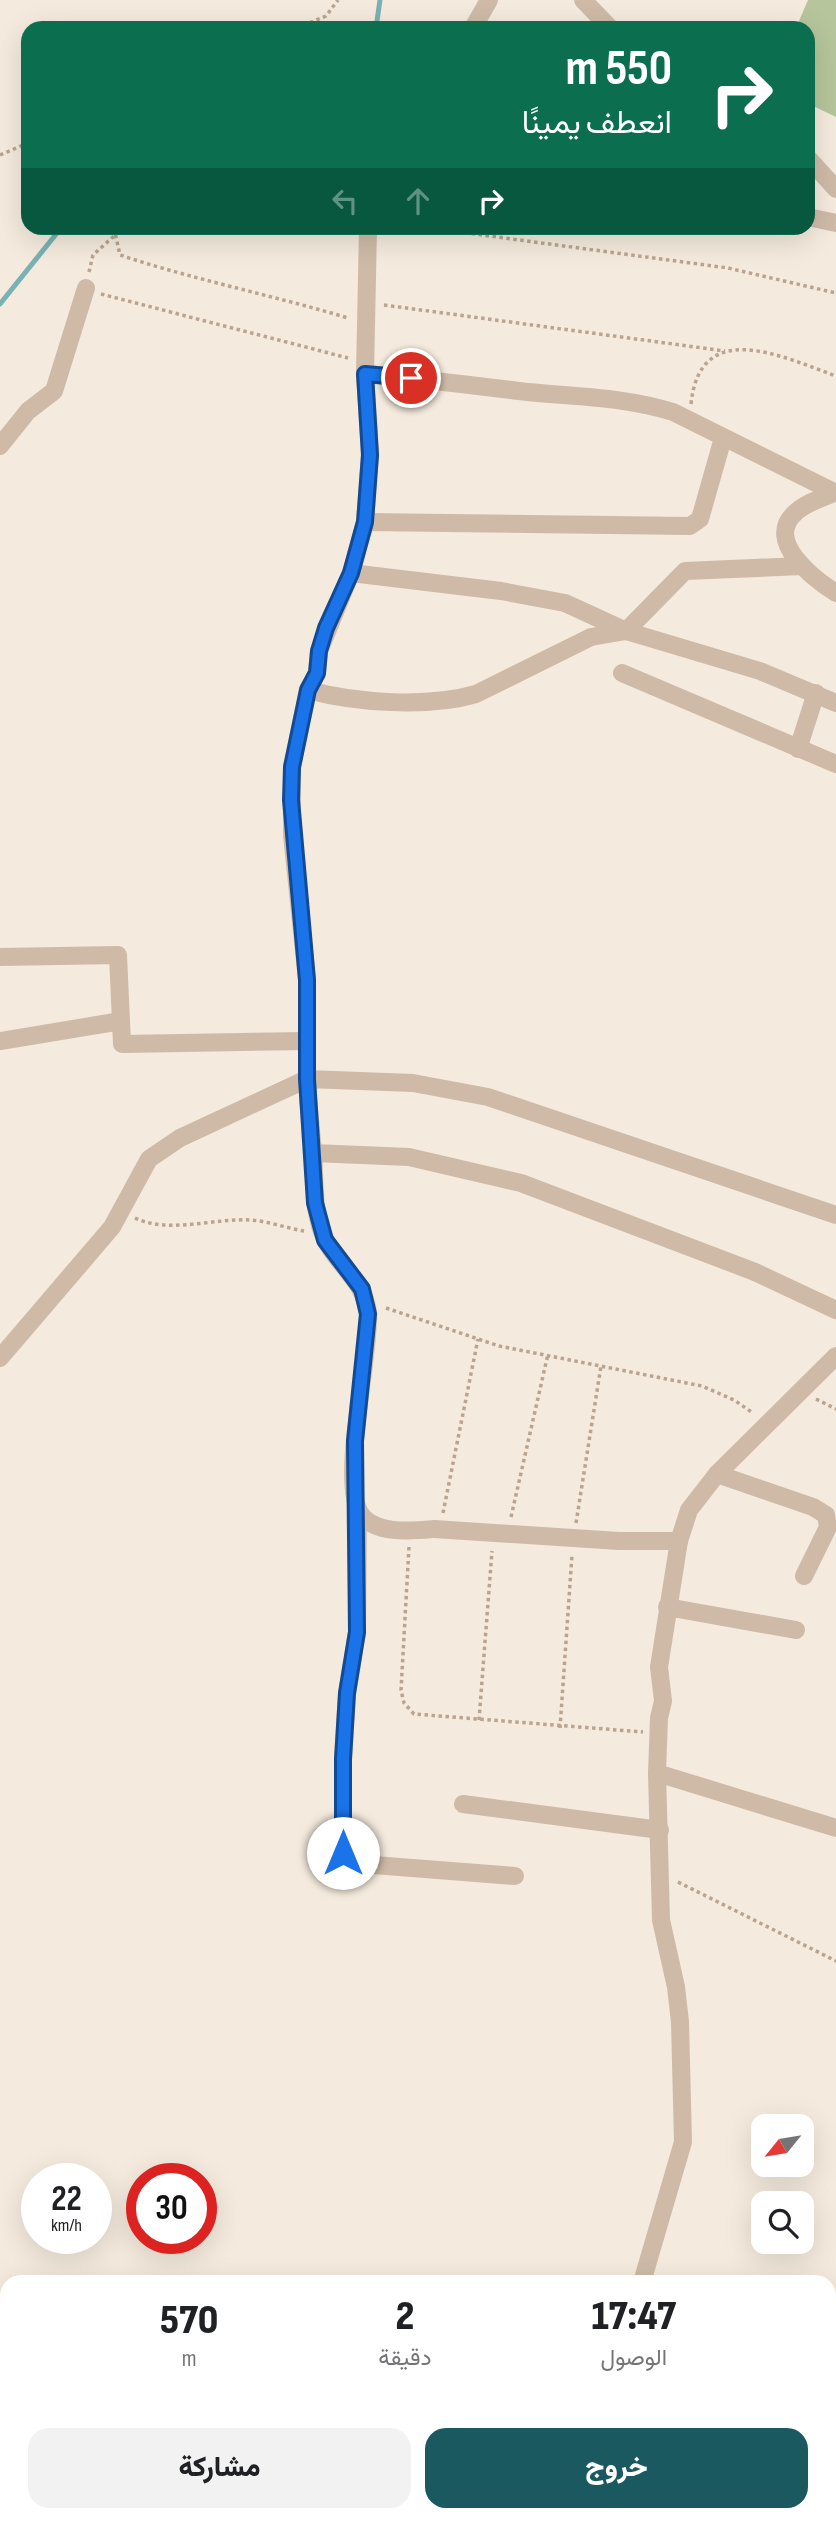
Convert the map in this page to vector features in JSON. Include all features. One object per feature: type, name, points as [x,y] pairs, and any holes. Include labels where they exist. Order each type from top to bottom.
[{"type":"street","points":[[476,21],[489,0]]},
{"type":"street","points":[[583,0],[603,21]]},
{"type":"street","points":[[815,166],[836,189]]},
{"type":"street","points":[[815,218],[836,223]]},
{"type":"street","points":[[368,235],[366,368],[370,455],[365,522],[351,573],[326,628],[319,651],[317,673],[308,690],[292,767],[291,800],[307,980],[307,1079],[315,1203],[323,1235],[338,1261],[362,1289],[366,1300],[368,1328],[355,1441],[354,1483],[358,1509],[357,1632],[347,1693],[343,1759],[343,1853],[361,1864],[515,1876]]},
{"type":"street","points":[[0,446],[28,411],[54,391],[86,288]]},
{"type":"street","points":[[366,368],[650,405],[689,420],[835,493]]},
{"type":"street","points":[[365,522],[690,526],[701,519],[723,438]]},
{"type":"street","points":[[835,493],[794,513],[787,524],[787,544],[803,566],[836,593]]},
{"type":"street","points":[[308,690],[326,695],[415,702],[457,699],[475,694],[591,637],[626,631],[685,570],[803,566]]},
{"type":"street","points":[[351,573],[501,591],[565,603],[626,631],[761,671],[836,703]]},
{"type":"street","points":[[622,673],[836,764]]},
{"type":"street","points":[[798,749],[816,693]]},
{"type":"street","points":[[0,957],[118,955],[122,1044],[306,1041]]},
{"type":"street","points":[[0,1041],[121,1021]]},
{"type":"street","points":[[0,1358],[112,1227],[144,1165],[157,1152],[307,1079],[413,1083],[488,1097],[836,1215]]},
{"type":"street","points":[[313,1153],[409,1157],[521,1183],[755,1272],[836,1310]]},
{"type":"street","points":[[644,2275],[683,2142],[680,2022],[676,1987],[661,1920],[657,1773],[658,1733],[663,1701],[659,1667],[679,1541],[689,1510],[717,1474],[836,1356]]},
{"type":"street","points":[[717,1474],[813,1507],[826,1515],[828,1527],[804,1576]]},
{"type":"street","points":[[358,1509],[362,1516],[376,1525],[410,1531],[439,1529],[631,1542],[679,1541]]},
{"type":"street","points":[[667,1607],[796,1630]]},
{"type":"street","points":[[657,1773],[753,1800],[836,1828]]},
{"type":"street","points":[[463,1804],[660,1830]]},
{"type":"path","points":[[314,21],[326,16],[338,0]]},
{"type":"path","points":[[0,155],[21,146]]},
{"type":"path","points":[[481,235],[728,268],[836,293]]},
{"type":"path","points":[[366,368],[86,288],[93,255],[114,236],[120,255],[185,276],[262,293],[367,323]]},
{"type":"path","points":[[368,302],[725,351]]},
{"type":"path","points":[[689,420],[695,376],[710,358],[725,351],[743,348],[766,352],[836,376]]},
{"type":"path","points":[[124,1207],[131,1216],[143,1221],[252,1220],[323,1235]]},
{"type":"path","points":[[366,1300],[478,1339],[702,1386],[734,1400],[768,1426]]},
{"type":"path","points":[[439,1529],[478,1339]]},
{"type":"path","points":[[479,1720],[501,1533],[548,1354]]},
{"type":"path","points":[[560,1727],[574,1538],[601,1366]]},
{"type":"path","points":[[410,1531],[401,1690],[404,1703],[414,1714],[658,1733]]},
{"type":"path","points":[[660,1874],[836,1961]]},
{"type":"green space","points":[[808,0],[836,0],[836,117],[815,107],[815,21],[799,21]]},
{"type":"waterway","points":[[377,21],[380,0]]},
{"type":"waterway","points":[[0,304],[55,235]]},
{"type":"route","points":[[343,1853],[343,1759],[347,1693],[357,1632],[358,1509],[354,1483],[355,1441],[368,1314],[362,1289],[329,1249],[317,1218],[307,1079],[307,980],[292,835],[292,767],[308,690],[317,673],[319,651],[326,628],[351,573],[365,522],[370,455],[365,374],[411,378]]}]
